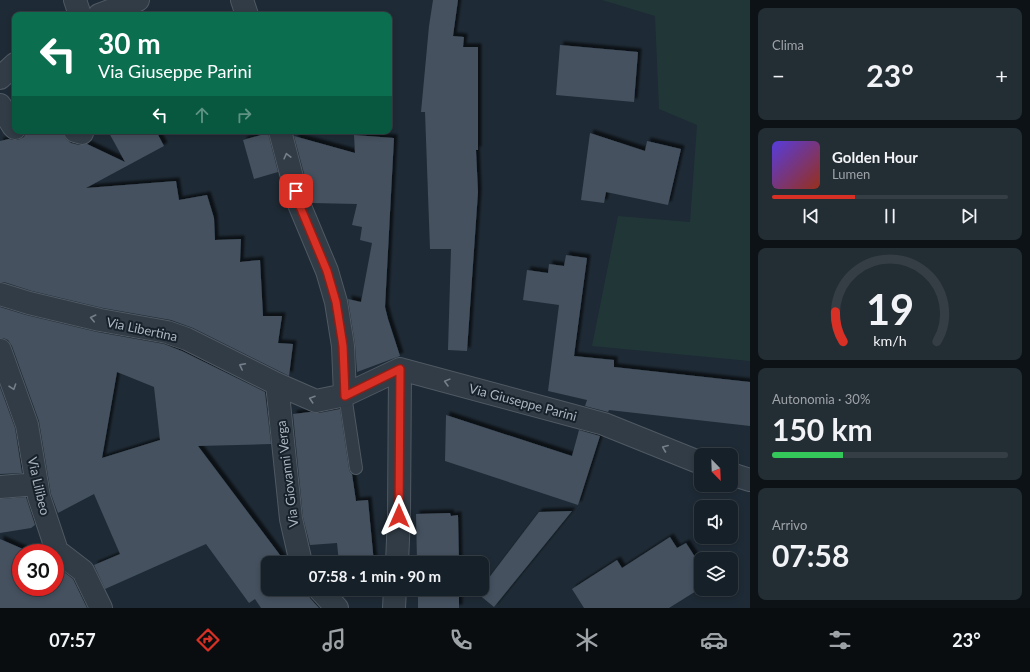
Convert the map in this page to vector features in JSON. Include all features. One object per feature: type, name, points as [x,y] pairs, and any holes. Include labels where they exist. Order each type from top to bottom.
[{"type":"street","points":[[75,0],[79,12]]},
{"type":"street","points":[[109,12],[138,0]]},
{"type":"street","points":[[242,0],[246,12]]},
{"type":"street","points":[[0,78],[12,67]]},
{"type":"street","points":[[0,105],[12,124]]},
{"type":"street","points":[[281,134],[299,204],[327,271],[336,302],[343,346],[345,396]]},
{"type":"street","name":"Via Libertina","points":[[0,294],[29,303],[100,320],[167,332],[187,339],[277,384]]},
{"type":"street","name":"Via Lilibeo","points":[[0,350],[27,425],[39,497],[57,551],[83,571],[101,608]]},
{"type":"street","points":[[277,384],[316,401],[345,396],[400,369],[397,556]]},
{"type":"street","name":"Via Giuseppe Parini","points":[[400,369],[604,424],[694,460]]},
{"type":"street","name":"Via Giovanni Verga","points":[[277,384],[291,519],[299,556]]},
{"type":"street","points":[[738,476],[750,480]]},
{"type":"street","points":[[0,487],[37,484]]},
{"type":"street","points":[[326,596],[337,608]]},
{"type":"street","points":[[394,608],[395,596]]},
{"type":"lane","points":[[345,396],[356,468]]},
{"type":"green space","points":[[602,0],[750,0],[750,361],[592,346],[618,216],[690,222],[697,125],[659,109],[655,16]]},
{"type":"building","points":[[433,0],[458,0],[453,36],[464,37],[463,47],[478,47],[478,150],[476,150],[478,192],[467,351],[448,350],[451,249],[430,249],[425,112],[421,112],[429,26]]},
{"type":"building","points":[[560,45],[638,52],[634,102],[556,95]]},
{"type":"building","points":[[590,133],[645,151],[647,141],[681,149],[668,205],[606,192],[604,203],[581,200]]},
{"type":"building","points":[[64,134],[66,139],[71,143],[79,145],[87,144],[125,162],[110,134],[158,134],[164,146],[86,188],[176,181],[179,200],[207,195],[214,218],[215,240],[241,239],[240,262],[260,260],[263,316],[282,316],[278,343],[293,344],[289,376],[193,328],[171,320],[103,308],[0,282],[0,141],[9,139],[18,140],[25,135]]},
{"type":"building","points":[[268,134],[278,172],[254,179],[243,140]]},
{"type":"building","points":[[354,135],[394,138],[385,307],[400,356],[357,372],[355,344],[348,299],[361,302],[372,243],[360,240],[362,227],[352,225],[357,204],[312,203],[294,136],[355,153]]},
{"type":"building","points":[[566,255],[587,258],[574,356],[614,360],[614,367],[750,382],[750,426],[609,410],[608,412],[585,406],[587,400],[548,391],[559,305],[523,300],[527,270],[548,273],[549,264],[564,266]]},
{"type":"building","points":[[0,307],[26,315],[97,332],[164,344],[182,351],[265,392],[271,444],[198,446],[281,556],[261,556],[261,596],[309,596],[319,608],[261,608],[255,599],[249,603],[206,544],[105,589],[94,565],[120,554],[94,494],[58,513],[51,494],[39,421],[12,346],[8,340],[0,338]],"holes":[[[117,372],[154,387],[160,440],[102,458]]]},
{"type":"building","points":[[0,387],[15,428],[22,473],[0,474]]},
{"type":"building","points":[[340,409],[349,469],[352,474],[356,501],[368,500],[373,556],[338,556],[337,543],[310,545],[303,517],[293,414],[310,412],[319,413]]},
{"type":"building","points":[[446,415],[572,456],[579,430],[600,436],[578,505],[445,461]]},
{"type":"building","points":[[26,497],[35,525],[31,528],[0,533],[0,499]]},
{"type":"building","points":[[572,511],[494,607],[481,596],[489,596],[489,578],[539,512]]},
{"type":"building","points":[[450,513],[451,516],[458,515],[459,556],[417,556],[416,514]]},
{"type":"building","points":[[670,537],[677,548],[686,543],[694,555],[694,592],[669,608],[584,608],[572,589],[617,560],[622,568]]},
{"type":"building","points":[[0,539],[12,544],[12,596],[64,596],[64,572],[73,579],[87,608],[0,608]]},
{"type":"building","points":[[418,596],[459,596],[459,608],[418,608]]},
{"type":"route","points":[[296,191],[299,204],[327,271],[336,302],[343,346],[345,396],[400,369],[399,516]]}]
